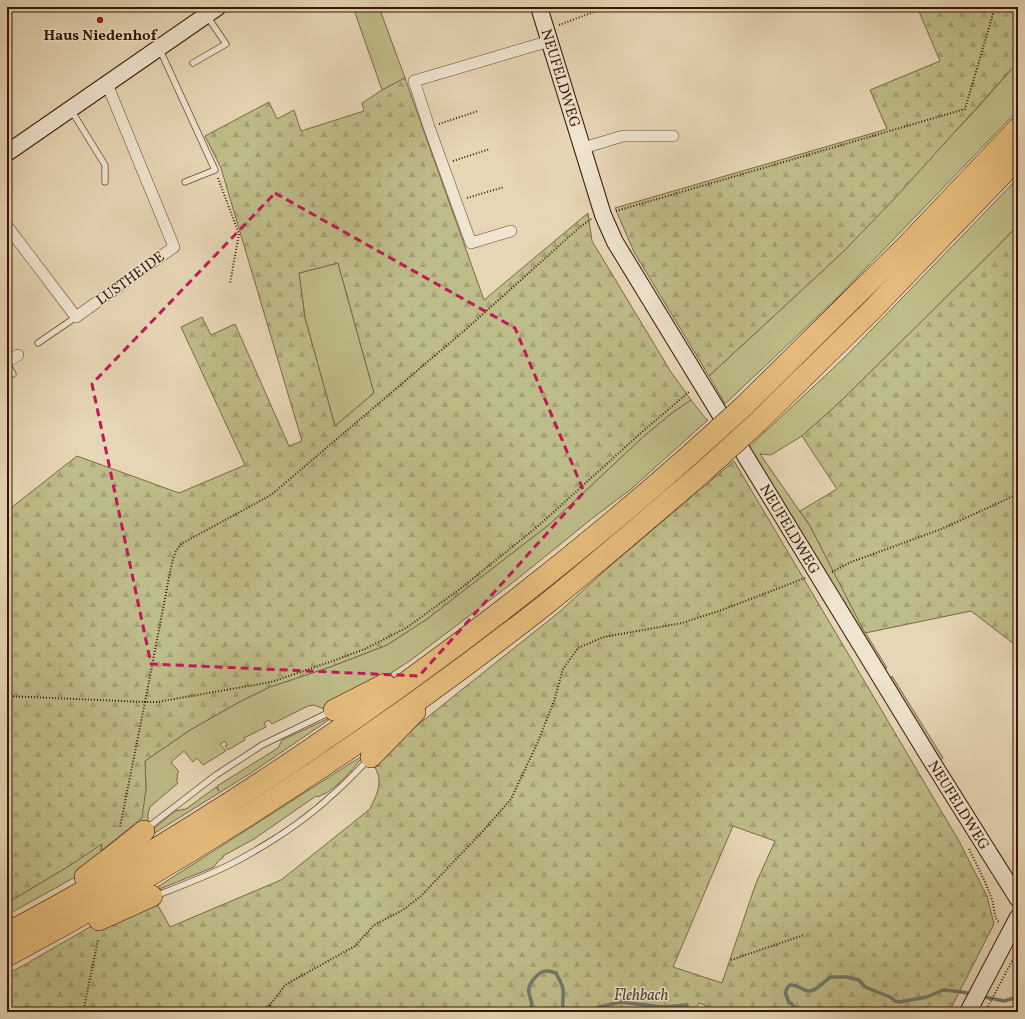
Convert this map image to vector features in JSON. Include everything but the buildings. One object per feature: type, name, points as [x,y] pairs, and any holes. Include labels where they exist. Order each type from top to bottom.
[{"type":"highway","points":[[7,933],[122,869],[238,798],[339,730],[446,653],[565,562],[640,500],[744,406],[908,244],[1018,128]]},
{"type":"highway","points":[[7,956],[97,907],[245,817],[447,678],[556,596],[704,471],[758,422],[872,310],[1018,158]]},
{"type":"highway","points":[[334,710],[446,653]]},
{"type":"highway","points":[[371,757],[397,732],[447,678]]},
{"type":"highway","points":[[7,922],[82,878],[119,851],[144,830]]},
{"type":"highway","points":[[7,965],[29,956],[92,923],[152,896]]},
{"type":"main road","name":"NEUFELDWEG","points":[[539,7],[583,148],[598,217],[610,232],[701,384],[1018,899]]},
{"type":"main road","points":[[7,154],[212,11]]},
{"type":"main road","points":[[971,1006],[1018,917]]},
{"type":"street","points":[[511,231],[471,243],[455,202],[414,81],[548,36]]},
{"type":"street","name":"LUSTHEIDE","points":[[76,317],[174,247],[108,84]]},
{"type":"street","points":[[583,148],[623,136],[673,136]]},
{"type":"street","points":[[7,226],[76,317]]},
{"type":"street","points":[[7,363],[18,355]]},
{"type":"lane","points":[[193,63],[226,44],[212,11]]},
{"type":"lane","points":[[159,48],[215,170],[185,182]]},
{"type":"lane","points":[[70,109],[105,165],[105,182]]},
{"type":"lane","points":[[38,343],[76,317]]},
{"type":"lane","points":[[7,363],[13,374]]},
{"type":"lane","points":[[144,830],[216,775],[256,749],[334,710]]},
{"type":"lane","points":[[152,896],[202,878],[233,863],[274,839],[331,797],[371,757]]},
{"type":"path","points":[[548,36],[607,7]]},
{"type":"path","points":[[120,827],[172,562],[176,551],[181,544],[271,495],[465,330],[580,227],[598,217],[964,110],[995,7]]},
{"type":"path","points":[[429,127],[478,111]]},
{"type":"path","points":[[442,165],[490,150]]},
{"type":"path","points":[[215,170],[239,234],[230,283]]},
{"type":"path","points":[[455,202],[504,187]]},
{"type":"path","points":[[7,696],[157,702],[271,682],[330,662],[365,648],[406,628],[460,589],[537,527],[666,411],[701,384]]},
{"type":"path","points":[[260,1012],[270,1005],[285,985],[355,946],[374,925],[403,910],[421,896],[487,827],[511,798],[537,744],[554,701],[563,669],[578,648],[604,637],[682,623],[722,610],[819,576],[851,562],[939,530],[1018,494]]},
{"type":"path","points":[[731,960],[804,935]]},
{"type":"path","points":[[83,1012],[98,940]]},
{"type":"path","points":[[985,1012],[1018,950]]},
{"type":"path","points":[[270,1005],[271,1012]]},
{"type":"highlighted area","points":[[275,193],[515,328],[584,492],[419,676],[151,664],[92,384]]},
{"type":"green space","points":[[353,7],[379,7],[405,78],[382,90]]},
{"type":"green space","points":[[917,7],[1018,7],[1018,62],[895,198],[844,251],[709,376],[634,252],[615,208],[887,129],[870,90],[940,61]]},
{"type":"green space","points":[[1018,62],[1018,110],[838,297],[724,405],[724,402],[709,376],[844,251]]},
{"type":"green space","points":[[405,78],[484,300],[588,213],[592,241],[671,372],[691,400],[673,412],[644,436],[551,523],[427,619],[387,645],[330,667],[270,687],[241,701],[190,730],[145,761],[146,789],[142,818],[101,851],[102,844],[69,866],[7,903],[7,511],[77,456],[179,493],[245,465],[181,327],[202,317],[211,335],[235,324],[289,446],[302,441],[221,168],[205,136],[269,102],[277,119],[294,110],[301,131],[364,111],[362,103]],"holes":[[[338,263],[374,393],[335,426],[305,318],[299,273]]]},
{"type":"green space","points":[[1018,178],[1018,225],[842,400],[802,436],[771,455],[760,454],[810,526],[865,632],[887,668],[884,670],[748,448],[845,357]]},
{"type":"green space","points":[[1018,225],[1018,647],[971,611],[865,633],[810,526],[800,511],[837,489],[802,436],[842,400]]},
{"type":"green space","points":[[338,263],[374,393],[335,426],[305,318],[299,273]]},
{"type":"green space","points":[[691,400],[708,420],[630,490],[511,584],[411,660],[379,681],[324,709],[314,705],[308,706],[272,724],[269,720],[264,723],[266,727],[244,738],[245,740],[228,750],[225,746],[227,745],[225,741],[220,744],[226,751],[203,765],[197,758],[193,762],[184,751],[171,762],[179,772],[177,774],[178,779],[176,780],[178,783],[150,807],[148,821],[124,842],[77,876],[7,915],[7,903],[69,866],[102,843],[101,850],[146,789],[145,761],[190,730],[241,701],[270,687],[330,667],[387,645],[427,619],[551,523],[644,436],[673,412]]},
{"type":"green space","points":[[734,461],[959,841],[987,896],[994,924],[949,1012],[722,1012],[699,1003],[695,1012],[7,1012],[7,974],[145,895],[151,893],[170,927],[281,880],[370,809],[379,786],[378,776],[373,764],[375,759],[558,613],[610,566]],"holes":[[[733,826],[775,841],[756,883],[722,983],[673,967]]]},
{"type":"green space","points":[[892,676],[943,758],[940,761],[890,680]]},
{"type":"green space","points":[[336,715],[251,773],[145,839],[145,836],[175,811],[186,809],[216,787],[219,791],[217,786],[278,748],[282,740]]},
{"type":"green space","points":[[365,754],[353,769],[328,792],[318,797],[316,796],[254,839],[223,856],[223,858],[219,860],[214,867],[145,895]]},
{"type":"waterway","name":"Flehbach","points":[[530,1012],[532,1004],[529,994],[530,985],[533,980],[544,971],[556,973],[561,983],[563,989],[564,1012]]},
{"type":"waterway","name":"Flehbach","points":[[798,1012],[791,1003],[789,1003],[786,989],[790,985],[794,985],[805,990],[812,991],[831,977],[847,977],[859,980],[865,987],[899,1002],[927,997],[943,990],[972,994]]},
{"type":"waterway","name":"Flehbach","points":[[980,996],[1004,1001],[1018,997]]},
{"type":"waterway","name":"Flehbach","points":[[598,1012],[600,1007],[620,1002],[663,1007],[687,1005]]},
{"type":"waterway","name":"Flehbach","points":[[717,1012],[728,1010],[733,1012]]},
{"type":"place","name":"Haus Niedenhof","points":[[100,20]]}]
